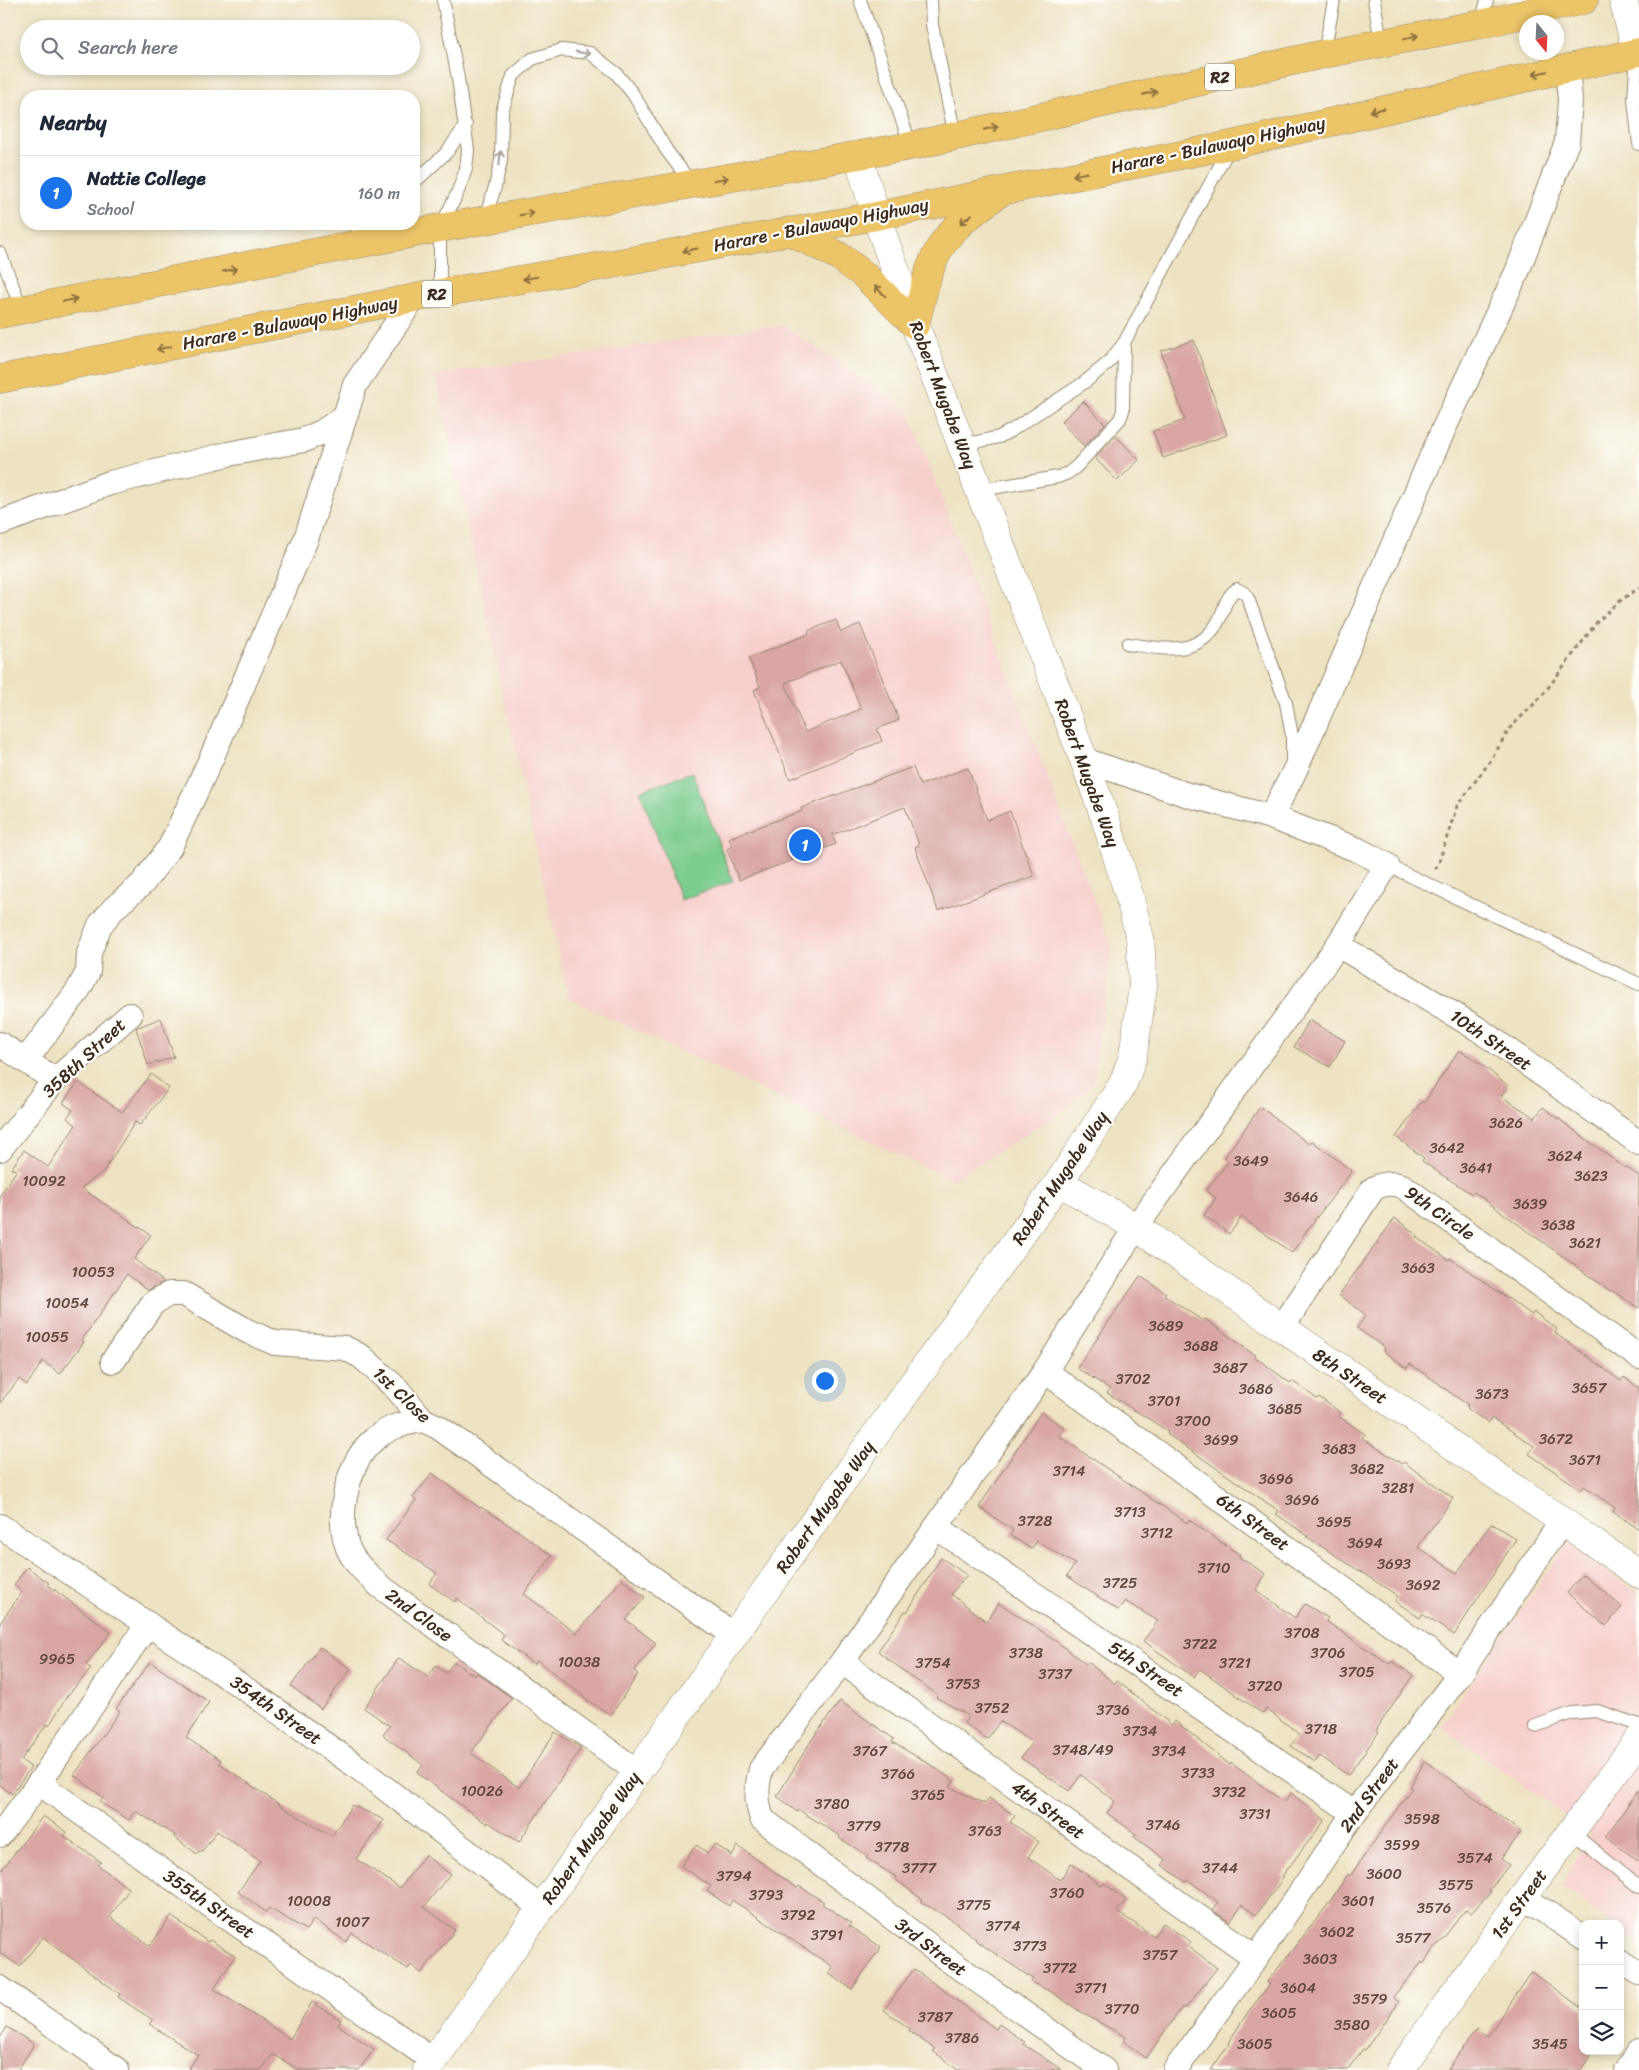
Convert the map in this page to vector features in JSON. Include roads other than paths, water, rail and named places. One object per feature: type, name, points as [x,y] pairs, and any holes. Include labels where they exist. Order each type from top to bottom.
[{"type":"highway","name":"R2","points":[[11,312],[440,228],[484,222],[911,146],[1381,43],[1484,12],[1584,0]]},
{"type":"highway","name":"Harare - Bulawayo Highway","points":[[0,379],[413,299],[876,216],[1231,145],[1638,52]]},
{"type":"highway","points":[[789,231],[839,256],[862,274],[915,325],[928,273],[948,235],[1004,189]]},
{"type":"street","points":[[1623,0],[1638,52]]},
{"type":"street","points":[[1271,817],[1295,770],[1446,426],[1517,272],[1567,142],[1570,100],[1567,67]]},
{"type":"street","name":"Robert Mugabe Way","points":[[431,2065],[871,1441],[1060,1182],[1123,1084],[1133,1056],[1143,986],[1140,938],[1129,895],[1105,818],[1084,760],[915,325],[876,216],[858,156]]},
{"type":"street","points":[[26,1060],[77,992],[88,972],[89,953],[100,925],[114,908],[142,884],[170,847],[211,759],[306,539],[355,385],[413,299]]},
{"type":"street","points":[[0,523],[110,483],[228,454],[304,440],[322,432],[344,417]]},
{"type":"street","points":[[842,1662],[1045,1371],[1136,1227],[1338,945],[1387,865],[1358,850],[1271,817],[1188,796],[1084,760]]},
{"type":"street","name":"10th Street","points":[[1338,945],[1478,1029],[1639,1143]]},
{"type":"street","name":"358th Street","points":[[0,1149],[55,1080],[130,1015]]},
{"type":"street","points":[[0,1044],[55,1080]]},
{"type":"street","name":"8th Street","points":[[1060,1182],[1136,1227],[1281,1329],[1639,1574]]},
{"type":"street","name":"9th Circle","points":[[1281,1329],[1373,1189],[1380,1184],[1391,1183],[1404,1186],[1639,1357]]},
{"type":"street","name":"1st Close","points":[[113,1361],[154,1303],[169,1294],[184,1294],[247,1331],[275,1343],[344,1348],[362,1357],[397,1389],[423,1420],[438,1427],[734,1636]]},
{"type":"street","name":"6th Street","points":[[1045,1371],[1460,1674]]},
{"type":"street","name":"2nd Close","points":[[423,1420],[403,1423],[389,1429],[377,1437],[360,1456],[345,1498],[344,1525],[346,1544],[354,1558],[381,1587],[638,1772]]},
{"type":"street","name":"2nd Street","points":[[1175,2070],[1256,1958],[1354,1813],[1460,1674],[1562,1521]]},
{"type":"street","name":"354th Street","points":[[0,1526],[356,1766],[541,1908]]},
{"type":"street","name":"5th Street","points":[[936,1527],[1354,1813]]},
{"type":"street","points":[[0,1835],[39,1783],[148,1624]]},
{"type":"street","name":"3rd Street","points":[[842,1662],[761,1769],[756,1789],[757,1804],[762,1820],[947,1959],[1104,2070]]},
{"type":"street","name":"4th Street","points":[[842,1662],[1256,1958]]},
{"type":"street","name":"1st Street","points":[[1400,2070],[1523,1897],[1639,1739]]},
{"type":"street","name":"355th Street","points":[[39,1783],[431,2065]]},
{"type":"street","points":[[1523,1897],[1579,1933]]},
{"type":"street","points":[[1624,1964],[1639,1973]]},
{"type":"street","points":[[0,1988],[117,2070]]},
{"type":"street","points":[[1626,2070],[1639,2052]]},
{"type":"lane","points":[[440,294],[440,228],[457,194],[466,169],[468,150],[466,124],[443,0]]},
{"type":"lane","points":[[860,0],[911,146]]},
{"type":"lane","points":[[931,0],[932,25],[955,136]]},
{"type":"lane","points":[[1324,54],[1334,0]]},
{"type":"lane","points":[[1374,0],[1381,43]]},
{"type":"lane","points":[[484,222],[495,187],[500,161],[502,112],[513,76],[532,59],[562,50],[590,53],[616,73],[633,94],[667,151],[692,184]]},
{"type":"lane","points":[[1638,52],[1634,100],[1639,144]]},
{"type":"lane","points":[[420,178],[447,152],[466,124]]},
{"type":"lane","points":[[963,445],[999,437],[1012,430],[1085,382],[1108,363],[1124,343],[1231,145]]},
{"type":"lane","points":[[340,248],[362,230]]},
{"type":"lane","points":[[0,253],[11,312]]},
{"type":"lane","points":[[979,490],[1058,477],[1076,467],[1120,419],[1123,411],[1124,343]]},
{"type":"lane","points":[[1128,644],[1160,649],[1183,648],[1196,644],[1206,638],[1215,627],[1231,592],[1237,589],[1241,590],[1249,601],[1286,703],[1292,736],[1291,762],[1295,770]]},
{"type":"lane","points":[[1387,865],[1639,984]]},
{"type":"lane","points":[[1534,1726],[1572,1713],[1597,1712],[1639,1725]]},
{"type":"lane","points":[[1571,1832],[1639,1887]]},
{"type":"place","name":"Nattie College","points":[[805,845]]}]
